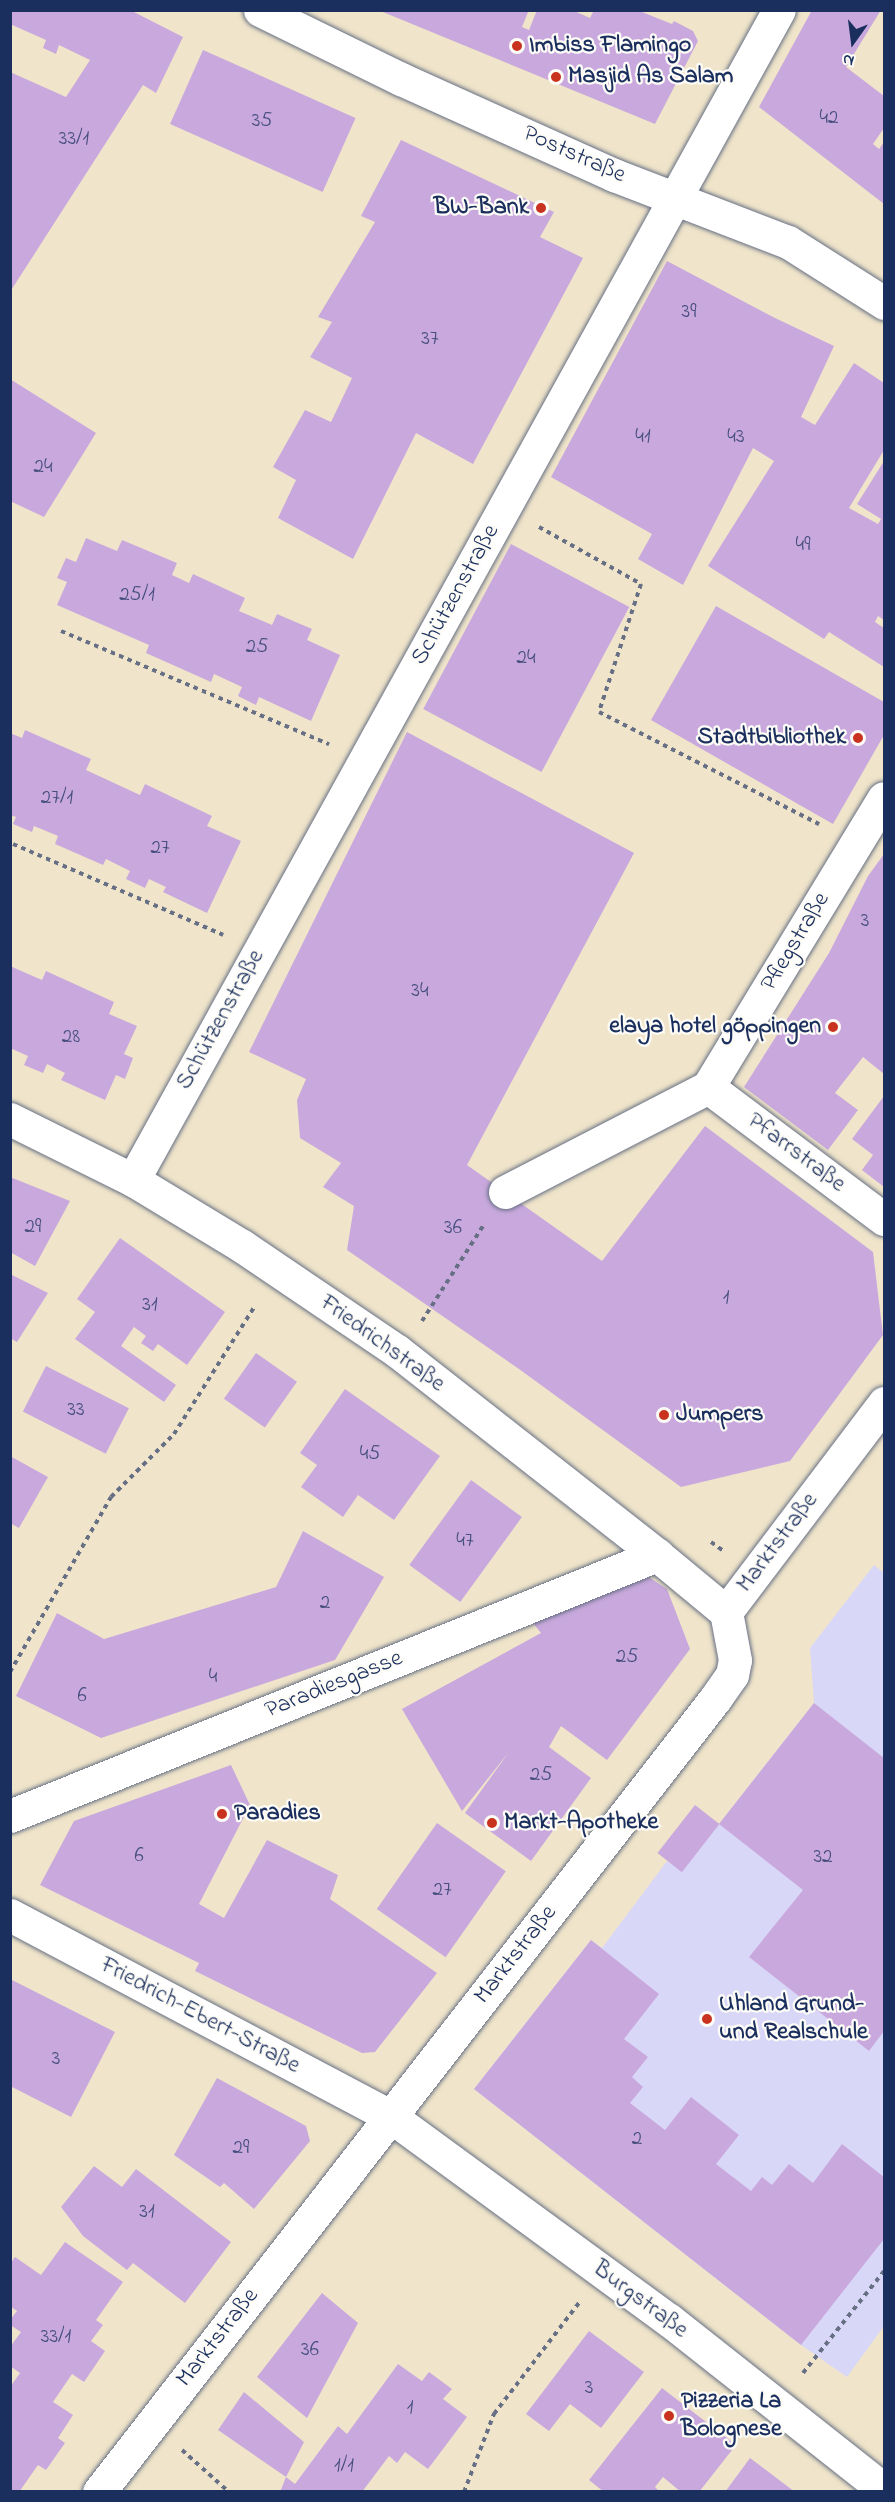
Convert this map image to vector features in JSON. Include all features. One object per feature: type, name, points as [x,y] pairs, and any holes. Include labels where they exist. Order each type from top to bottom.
[{"type":"street","name":"Poststraße","points":[[260,10],[401,79],[603,170],[788,242],[885,303]]},
{"type":"street","name":"Schützenstraße","points":[[134,1180],[779,10]]},
{"type":"street","name":"Pflegstraße","points":[[708,1087],[885,798]]},
{"type":"street","points":[[505,1192],[708,1087]]},
{"type":"street","name":"Pfarrstraße","points":[[708,1087],[885,1219]]},
{"type":"street","name":"Friedrichstraße","points":[[10,1119],[134,1180],[278,1270],[397,1351],[726,1612]]},
{"type":"street","name":"Marktstraße","points":[[99,2492],[390,2116],[650,1786],[732,1675],[735,1660],[726,1612],[885,1403]]},
{"type":"street","name":"Paradiesgasse","points":[[10,1816],[657,1555]]},
{"type":"street","name":"Friedrich-Ebert-Straße","points":[[10,1915],[390,2116]]},
{"type":"street","name":"Burgstraße","points":[[390,2116],[603,2271],[885,2490]]},
{"type":"path","points":[[504,508],[641,584],[599,712],[856,843]]},
{"type":"path","points":[[62,631],[365,759]]},
{"type":"path","points":[[13,844],[260,951]]},
{"type":"path","points":[[432,1309],[505,1192]]},
{"type":"path","points":[[10,1672],[111,1497],[174,1434],[278,1270]]},
{"type":"path","points":[[711,1542],[727,1554]]},
{"type":"path","points":[[464,2492],[494,2414],[603,2271]]},
{"type":"path","points":[[776,2404],[846,2322],[885,2271]]},
{"type":"path","points":[[152,2423],[229,2492]]},
{"type":"shaded area","name":"Uhland Grund- und Realschule","points":[[874,1565],[884,1573],[884,2326],[847,2377],[801,2345],[474,2089],[591,1940],[602,1948],[667,1861],[682,1871],[814,1703],[810,1648]]},
{"type":"building","points":[[10,10],[130,10],[183,37],[156,93],[143,85],[10,292],[10,72],[66,97],[90,60],[59,45],[56,54],[43,48],[46,40],[10,24]]},
{"type":"building","points":[[378,10],[529,10],[522,27],[529,30],[537,10],[572,10],[590,18],[594,10],[637,10],[672,24],[674,21],[693,31],[698,41],[655,124]]},
{"type":"building","points":[[812,10],[881,10],[846,67],[884,96],[884,128],[873,144],[879,149],[884,142],[884,204],[759,107]]},
{"type":"building","points":[[203,50],[356,118],[323,192],[170,124]]},
{"type":"building","points":[[401,140],[554,212],[540,237],[583,258],[473,464],[416,433],[353,559],[278,518],[296,480],[273,467],[305,410],[331,422],[352,378],[310,357],[332,322],[318,317],[375,222],[361,216]]},
{"type":"building","points":[[667,261],[775,318],[834,346],[801,417],[815,425],[854,363],[884,383],[884,450],[849,508],[878,524],[881,519],[857,504],[884,461],[884,620],[878,616],[875,622],[884,628],[884,667],[829,632],[824,639],[708,566],[774,461],[753,448],[683,585],[638,559],[652,534],[551,477]]},
{"type":"building","points":[[10,379],[96,433],[44,517],[10,501]]},
{"type":"building","points":[[86,538],[117,551],[122,540],[177,563],[172,575],[189,583],[193,574],[245,598],[239,611],[272,625],[277,614],[312,629],[307,640],[340,655],[311,721],[259,697],[256,705],[238,696],[242,687],[214,674],[211,682],[146,653],[149,645],[57,605],[67,582],[57,578],[66,558],[76,562]]},
{"type":"building","points":[[511,544],[629,607],[542,772],[423,709]]},
{"type":"building","name":"Stadtbibliothek","points":[[716,606],[884,702],[884,735],[833,824],[651,720]]},
{"type":"building","points":[[25,730],[91,759],[86,770],[140,795],[145,784],[212,816],[207,826],[241,841],[207,913],[163,892],[166,887],[149,879],[145,888],[126,879],[130,871],[106,859],[103,865],[55,844],[58,836],[34,826],[32,832],[13,824],[16,817],[10,815],[10,733],[22,738]]},
{"type":"building","points":[[407,732],[634,853],[467,1165],[602,1261],[705,1126],[873,1252],[883,1335],[790,1461],[681,1487],[519,1369],[347,1250],[354,1206],[323,1187],[341,1163],[300,1138],[297,1100],[306,1079],[249,1052]]},
{"type":"building","name":"elaya hotel göppingen","points":[[884,854],[884,1074],[863,1057],[835,1093],[858,1110],[828,1150],[744,1087],[829,953],[868,876]]},
{"type":"building","points":[[10,966],[42,980],[46,971],[114,1002],[109,1014],[137,1026],[124,1054],[133,1058],[125,1079],[116,1075],[105,1100],[61,1080],[65,1073],[47,1064],[43,1073],[24,1065],[28,1056],[10,1048]]},
{"type":"building","points":[[884,1096],[884,1187],[862,1170],[873,1155],[852,1139]]},
{"type":"building","points":[[10,1177],[70,1201],[35,1266],[10,1252]]},
{"type":"building","points":[[120,1238],[225,1312],[187,1365],[158,1344],[153,1351],[141,1343],[146,1336],[134,1327],[121,1346],[176,1385],[164,1402],[75,1339],[95,1312],[77,1299]]},
{"type":"building","points":[[10,1274],[48,1293],[17,1342],[10,1338]]},
{"type":"building","points":[[256,1353],[297,1382],[265,1428],[224,1399]]},
{"type":"building","points":[[46,1366],[129,1408],[106,1454],[23,1411]]},
{"type":"building","points":[[345,1389],[440,1456],[394,1520],[358,1495],[343,1517],[301,1487],[317,1465],[300,1453]]},
{"type":"building","points":[[10,1456],[48,1477],[19,1528],[10,1523]]},
{"type":"building","points":[[471,1480],[522,1517],[460,1602],[409,1565]]},
{"type":"building","points":[[303,1531],[384,1577],[335,1660],[101,1738],[16,1696],[57,1613],[104,1639],[276,1587]]},
{"type":"building","points":[[638,1570],[667,1589],[690,1649],[607,1760],[561,1726],[549,1747],[591,1778],[531,1861],[465,1813],[509,1752],[462,1811],[402,1709],[541,1633],[533,1623]]},
{"type":"building","points":[[814,1703],[884,1758],[884,2031],[869,2051],[749,1957],[803,1890],[719,1824]]},
{"type":"building","points":[[231,1765],[250,1805],[199,1904],[224,1918],[267,1840],[338,1875],[330,1899],[437,1973],[375,2052],[362,2053],[195,1971],[199,1963],[40,1885],[74,1821]]},
{"type":"building","points":[[695,1805],[719,1824],[682,1872],[657,1853]]},
{"type":"building","points":[[437,1823],[506,1871],[446,1957],[377,1909]]},
{"type":"building","points":[[591,1940],[659,1994],[624,2039],[648,2057],[632,2077],[643,2087],[630,2103],[665,2130],[691,2097],[739,2135],[716,2164],[751,2191],[762,2177],[772,2185],[789,2164],[813,2183],[842,2144],[884,2177],[884,2239],[801,2345],[474,2089]]},
{"type":"building","points":[[10,1979],[115,2032],[71,2117],[10,2086]]},
{"type":"building","points":[[217,2078],[306,2126],[310,2141],[254,2209],[224,2183],[220,2187],[174,2155]]},
{"type":"building","points":[[94,2166],[122,2187],[136,2169],[231,2242],[185,2303],[133,2263],[127,2270],[83,2236],[61,2207]]},
{"type":"building","points":[[65,2242],[123,2282],[96,2320],[103,2325],[91,2341],[105,2351],[84,2382],[72,2374],[53,2402],[73,2415],[58,2438],[65,2443],[46,2470],[38,2465],[19,2492],[10,2492],[10,2387],[20,2373],[10,2366],[10,2347],[21,2332],[10,2325],[10,2320],[17,2311],[10,2306],[10,2264],[15,2257],[41,2275]]},
{"type":"building","points":[[322,2293],[358,2323],[307,2418],[257,2377]]},
{"type":"building","points":[[589,2331],[644,2372],[601,2428],[570,2404],[549,2431],[526,2414]]},
{"type":"building","points":[[398,2364],[422,2381],[429,2372],[452,2389],[443,2399],[467,2417],[428,2469],[405,2452],[397,2463],[389,2456],[362,2492],[280,2492],[286,2477],[295,2484],[338,2426],[347,2434]]},
{"type":"building","name":"Pizzeria La Bolognese","points":[[662,2388],[736,2445],[699,2492],[681,2492],[663,2477],[655,2487],[660,2492],[604,2492],[589,2480]]},
{"type":"building","points":[[244,2392],[304,2442],[286,2477],[218,2430]]},
{"type":"building","points":[[750,2458],[795,2492],[725,2492]]},
{"type":"place","name":"Imbiss Flamingo","points":[[517,46]]},
{"type":"place","name":"Masjid As Salam","points":[[556,77]]},
{"type":"place","name":"BW-Bank","points":[[541,208]]},
{"type":"place","name":"Stadtbibliothek","points":[[858,738]]},
{"type":"place","name":"elaya hotel göppingen","points":[[833,1027]]},
{"type":"place","name":"Jumpers","points":[[664,1415]]},
{"type":"place","name":"Paradies","points":[[222,1814]]},
{"type":"place","name":"Markt-Apotheke","points":[[492,1823]]},
{"type":"place","name":"Uhland Grund- und Realschule","points":[[707,2019]]},
{"type":"place","name":"Pizzeria La Bolognese","points":[[669,2416]]}]
